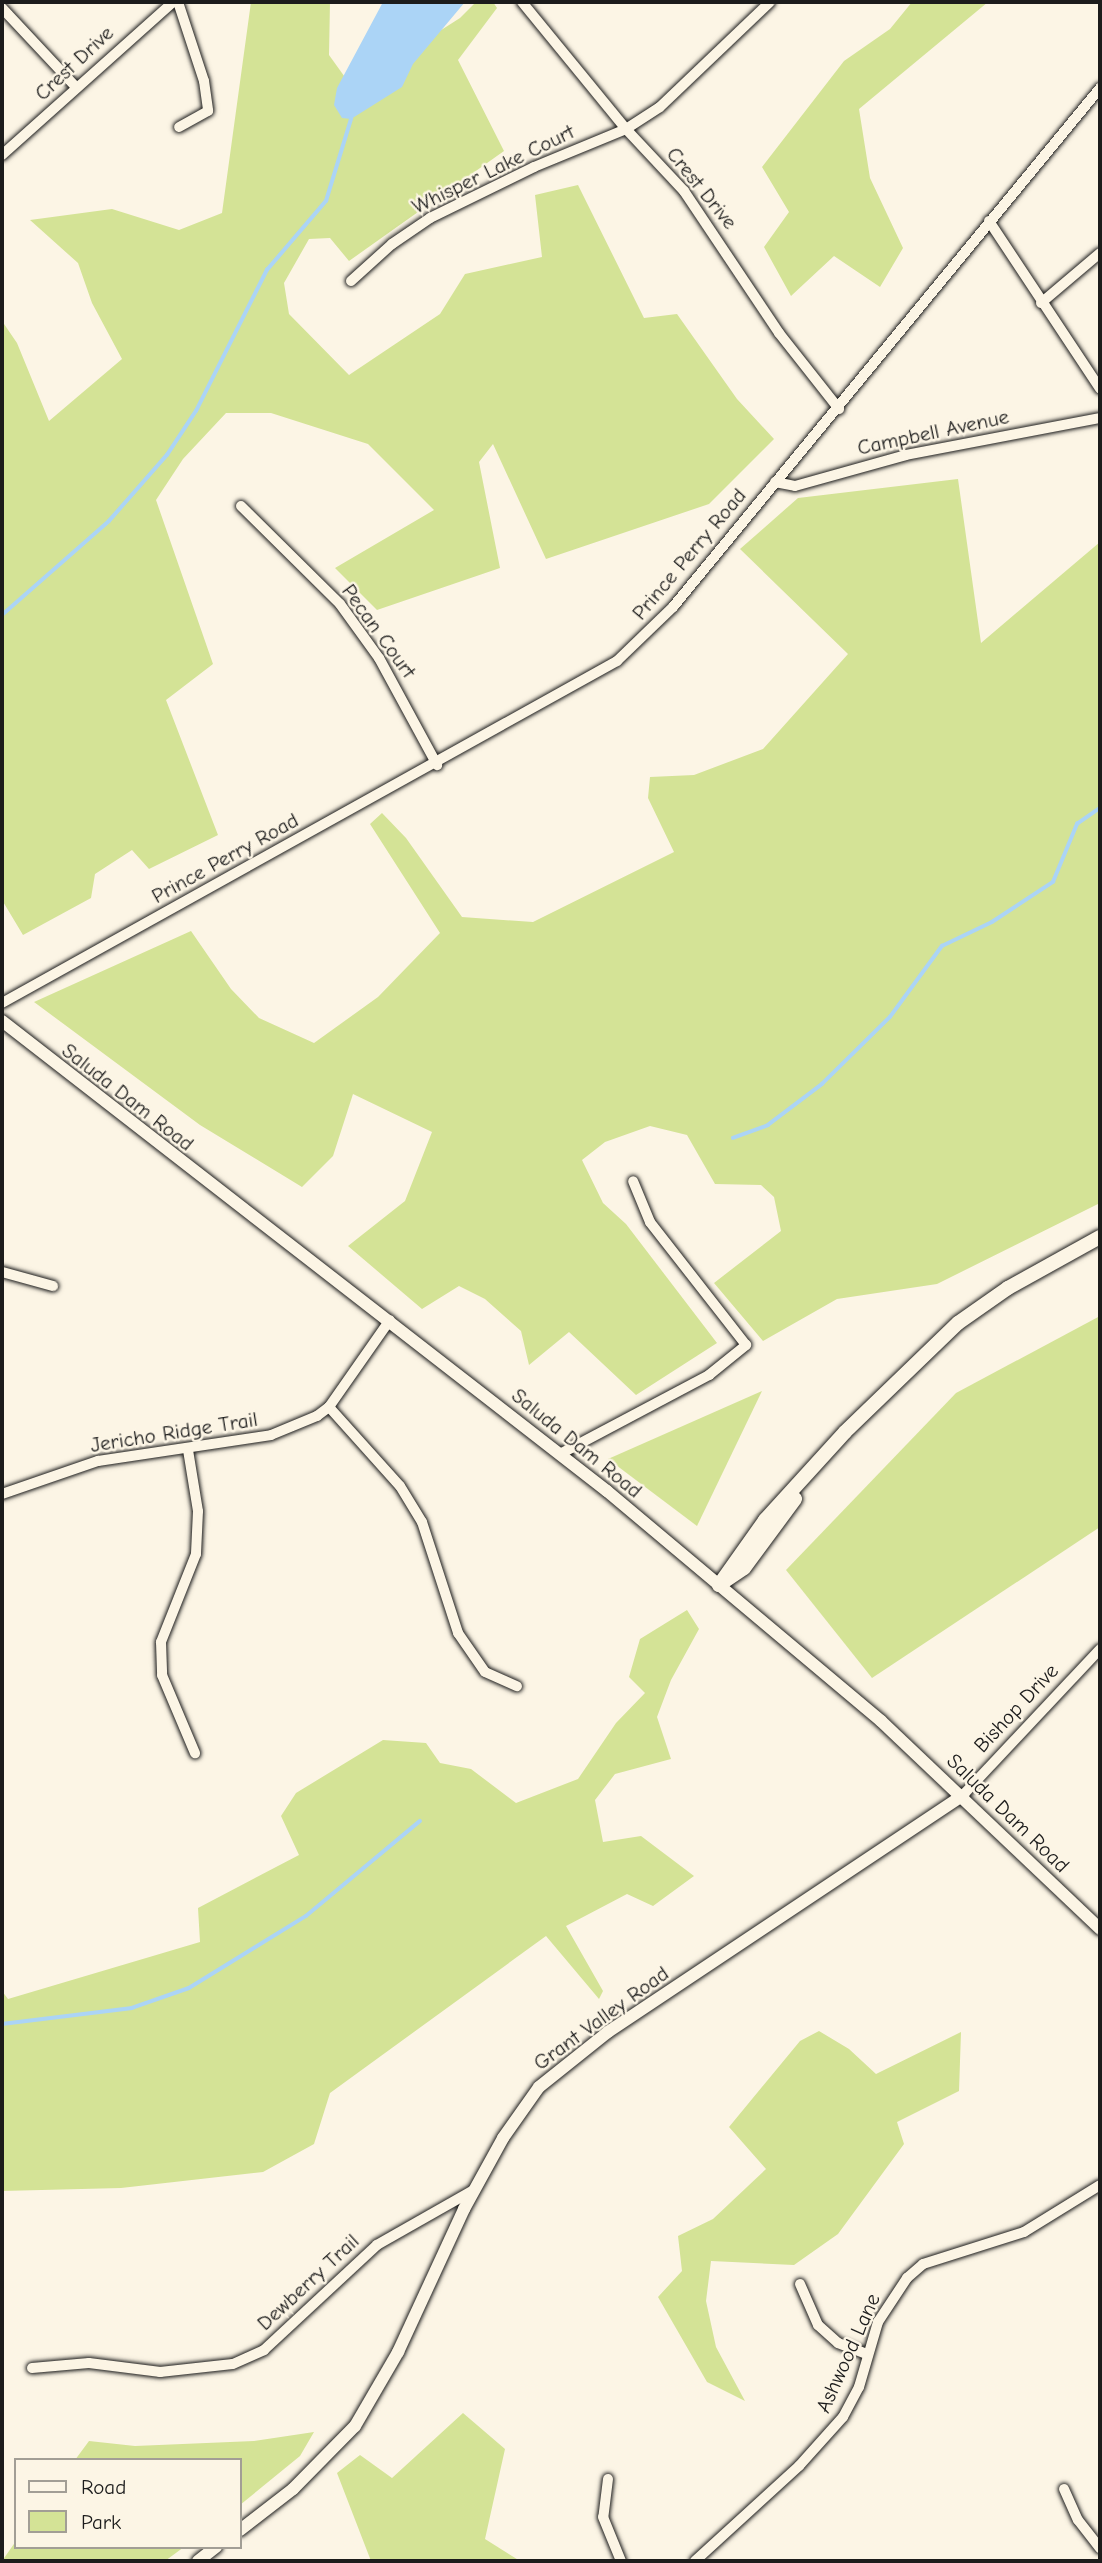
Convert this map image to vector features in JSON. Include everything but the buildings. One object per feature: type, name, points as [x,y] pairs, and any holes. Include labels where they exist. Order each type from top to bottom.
[{"type":"main road","points":[[719,1585],[744,1567],[808,1476],[845,1432],[958,1323],[1008,1288],[1100,1237]]},
{"type":"street","name":"Crest Drive","points":[[2,155],[175,2]]},
{"type":"street","points":[[175,2],[204,81],[208,111],[179,127]]},
{"type":"street","name":"Crest Drive","points":[[522,2],[626,129],[710,224],[779,334],[839,409]]},
{"type":"street","name":"Whisper Lake Court","points":[[351,281],[392,244],[430,218],[534,167],[626,129],[660,107],[770,2]]},
{"type":"street","points":[[2,8],[76,87]]},
{"type":"street","name":"Prince Perry Road","points":[[2,1003],[437,765],[617,661],[673,607],[775,482],[839,409],[989,221],[1100,88]]},
{"type":"street","points":[[989,221],[1100,389]]},
{"type":"street","points":[[1041,303],[1100,253]]},
{"type":"street","name":"Campbell Avenue","points":[[775,482],[795,486],[906,455],[1100,418]]},
{"type":"street","name":"Pecan Court","points":[[241,506],[340,604],[386,669],[437,765]]},
{"type":"street","name":"Saluda Dam Road","points":[[2,1021],[390,1320],[560,1454],[719,1585],[963,1795],[1100,1928]]},
{"type":"street","points":[[560,1454],[709,1375],[746,1345],[650,1222],[633,1181]]},
{"type":"street","points":[[2,1272],[52,1286]]},
{"type":"street","name":"Jericho Ridge Trail","points":[[2,1494],[98,1461],[188,1450],[271,1435],[329,1407],[390,1320]]},
{"type":"street","points":[[329,1407],[400,1486],[422,1522],[458,1633],[485,1672],[517,1686]]},
{"type":"street","points":[[188,1450],[198,1511],[196,1554],[161,1642],[162,1675],[195,1753]]},
{"type":"street","name":"Bishop Drive","points":[[963,1795],[1100,1649]]},
{"type":"street","name":"Grant Valley Road","points":[[242,2528],[293,2489],[355,2426],[398,2352],[475,2189],[523,2106],[552,2074],[963,1795]]},
{"type":"street","name":"Ashwood Lane","points":[[695,2561],[829,2436],[859,2386],[866,2354],[889,2303],[923,2264],[1024,2232],[1100,2185]]},
{"type":"street","name":"Dewberry Trail","points":[[32,2368],[89,2363],[187,2371],[233,2364],[264,2350],[377,2245],[475,2189]]},
{"type":"street","points":[[800,2284],[818,2325],[838,2343],[866,2354]]},
{"type":"street","points":[[608,2479],[603,2517],[621,2561]]},
{"type":"street","points":[[1064,2488],[1078,2520],[1100,2549]]},
{"type":"street","points":[[198,2561],[213,2549]]},
{"type":"green space","points":[[251,2],[330,2],[329,55],[352,87],[460,18],[476,2],[493,2],[497,8],[458,60],[504,151],[349,261],[330,238],[309,239],[284,283],[289,314],[349,375],[440,314],[465,274],[542,257],[535,195],[578,185],[644,318],[677,314],[737,399],[774,439],[709,504],[546,559],[493,444],[479,462],[500,568],[377,610],[335,568],[434,510],[368,444],[271,413],[226,413],[183,459],[156,500],[213,664],[166,700],[218,835],[149,869],[132,850],[95,874],[91,898],[23,935],[2,900],[2,321],[17,343],[49,421],[122,359],[92,303],[78,263],[30,220],[112,209],[179,230],[222,213]]},
{"type":"green space","points":[[912,2],[988,2],[859,109],[870,178],[903,248],[880,287],[834,256],[791,296],[764,247],[789,212],[762,167],[844,61],[890,29]]},
{"type":"green space","points":[[958,479],[981,643],[1100,542],[1100,1203],[937,1284],[837,1299],[763,1341],[714,1283],[781,1231],[774,1197],[761,1185],[715,1184],[687,1135],[650,1126],[605,1142],[582,1160],[603,1203],[626,1224],[717,1343],[636,1395],[569,1332],[529,1365],[521,1331],[485,1299],[459,1286],[422,1309],[348,1246],[405,1201],[432,1132],[353,1094],[333,1156],[302,1187],[200,1125],[34,1002],[191,931],[231,989],[259,1018],[314,1043],[378,997],[440,933],[370,824],[382,813],[406,838],[462,917],[533,922],[674,852],[648,798],[650,777],[694,775],[763,749],[848,654],[740,549],[798,498]]},
{"type":"green space","points":[[1100,1316],[1100,1527],[872,1678],[786,1570],[956,1393]]},
{"type":"green space","points":[[762,1391],[697,1526],[608,1459]]},
{"type":"green space","points":[[687,1610],[699,1629],[671,1680],[657,1717],[671,1759],[615,1774],[595,1800],[603,1842],[641,1836],[694,1876],[653,1906],[627,1894],[566,1926],[603,1991],[599,1999],[546,1936],[330,2093],[314,2144],[263,2172],[121,2188],[2,2191],[2,1991],[8,1999],[200,1942],[198,1908],[299,1855],[281,1816],[296,1793],[383,1740],[426,1743],[440,1763],[471,1769],[516,1803],[578,1779],[616,1723],[645,1693],[629,1677],[640,1639]]},
{"type":"green space","points":[[819,2031],[849,2049],[876,2074],[961,2032],[959,2091],[897,2122],[904,2144],[838,2234],[794,2265],[711,2261],[706,2301],[716,2347],[745,2401],[707,2382],[658,2297],[682,2271],[678,2236],[713,2219],[766,2169],[729,2127],[800,2041]]},
{"type":"green space","points":[[463,2413],[505,2449],[485,2539],[520,2561],[371,2561],[337,2473],[360,2455],[392,2478]]},
{"type":"green space","points":[[314,2432],[300,2456],[242,2503],[242,2458],[76,2458],[89,2441],[135,2446],[254,2441]]},
{"type":"green space","points":[[14,2544],[14,2549],[181,2549],[165,2561],[2,2561]]},
{"type":"water","points":[[383,2],[465,2],[413,64],[402,87],[351,119],[342,118],[334,105],[337,88]]},
{"type":"waterway","points":[[2,615],[109,521],[167,455],[196,411],[267,270],[326,201],[351,119]]},
{"type":"waterway","points":[[733,1138],[768,1125],[822,1084],[890,1017],[942,946],[992,922],[1053,882],[1077,824],[1100,808]]},
{"type":"waterway","points":[[2,2024],[132,2008],[189,1988],[306,1916],[420,1821]]}]
